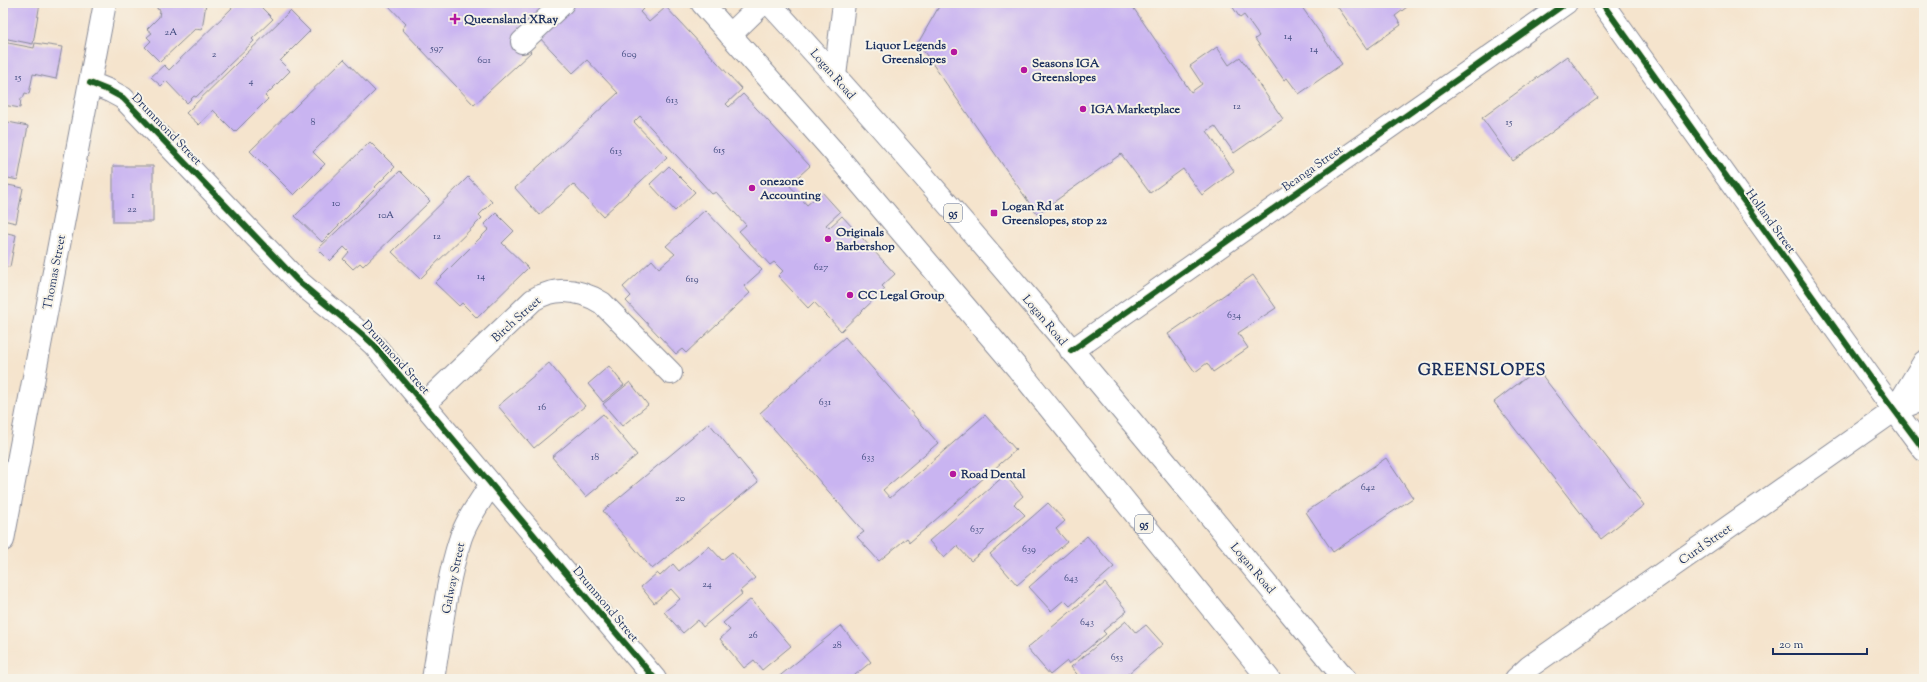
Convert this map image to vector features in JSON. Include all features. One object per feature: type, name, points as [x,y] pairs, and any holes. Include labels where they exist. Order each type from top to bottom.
[{"type":"street","name":"Thomas Street","points":[[3,540],[106,3]]},
{"type":"street","points":[[522,42],[563,3]]},
{"type":"street","name":"95","points":[[703,3],[833,151],[1018,369],[1269,679]]},
{"type":"street","points":[[730,35],[763,3]]},
{"type":"street","name":"Logan Road","points":[[769,3],[834,76],[1071,351],[1345,679]]},
{"type":"street","points":[[834,76],[844,3]]},
{"type":"street","name":"Beanga Street","points":[[1071,351],[1566,3]]},
{"type":"street","name":"Holland Street","points":[[1602,3],[1924,450]]},
{"type":"street","name":"Drummond Street","points":[[90,83],[123,98],[297,280],[316,297],[353,325],[374,345],[655,679]]},
{"type":"street","name":"Birch Street","points":[[424,404],[533,300],[554,291],[578,292],[590,296],[602,303],[671,373]]},
{"type":"street","name":"Curd Street","points":[[1895,410],[1924,362]]},
{"type":"street","name":"Curd Street","points":[[1516,679],[1529,667],[1895,410],[1924,399]]},
{"type":"street","name":"Galway Street","points":[[433,679],[454,563],[460,540],[467,523],[491,484]]},
{"type":"building","points":[[3,3],[40,3],[33,44],[3,38]]},
{"type":"building","points":[[158,3],[206,3],[202,30],[195,29],[160,62],[145,47],[151,41],[147,37],[152,33],[147,29],[159,17],[160,10],[157,9]]},
{"type":"building","points":[[237,3],[257,3],[273,19],[252,39],[254,41],[196,97],[194,96],[187,103],[166,81],[161,86],[151,77],[164,65],[169,70]]},
{"type":"building","points":[[386,3],[556,3],[518,38],[531,52],[474,105],[402,29],[406,24]]},
{"type":"building","points":[[570,3],[649,3],[640,12],[649,22],[666,7],[742,89],[726,104],[729,107],[743,94],[810,166],[789,185],[807,205],[822,192],[840,212],[826,225],[829,228],[842,216],[895,274],[882,286],[885,289],[841,331],[814,302],[808,308],[778,276],[783,271],[774,262],[770,265],[739,231],[746,225],[716,192],[712,194],[640,116],[634,122],[667,157],[603,216],[573,184],[539,215],[515,188],[618,93],[587,60],[573,73],[536,34]]},
{"type":"building","name":"IGA Marketplace","points":[[941,3],[1130,3],[1191,92],[1202,84],[1190,66],[1217,47],[1229,65],[1240,57],[1283,119],[1234,153],[1215,126],[1207,131],[1234,171],[1202,195],[1183,169],[1150,193],[1121,154],[1037,214],[918,43]]},
{"type":"building","points":[[1230,3],[1299,3],[1342,64],[1299,94],[1287,78],[1284,80],[1255,39],[1259,36],[1244,15],[1240,18]]},
{"type":"building","points":[[1335,3],[1404,3],[1407,7],[1395,16],[1401,25],[1367,49]]},
{"type":"building","points":[[290,11],[310,31],[280,61],[290,71],[265,96],[268,99],[235,132],[213,110],[199,125],[186,113]]},
{"type":"building","points":[[3,42],[34,48],[35,43],[62,47],[56,79],[33,74],[29,94],[25,93],[23,98],[21,98],[20,108],[3,105]]},
{"type":"building","points":[[1567,56],[1598,98],[1513,161],[1482,118]]},
{"type":"building","points":[[344,59],[375,91],[313,152],[325,164],[294,195],[250,151]]},
{"type":"building","points":[[3,121],[28,126],[18,180],[3,177]]},
{"type":"building","points":[[370,142],[395,167],[322,242],[295,216]]},
{"type":"building","points":[[113,166],[153,166],[153,222],[113,222]]},
{"type":"building","points":[[669,166],[695,192],[675,211],[650,184]]},
{"type":"building","points":[[400,171],[430,201],[363,266],[360,263],[353,269],[343,259],[349,252],[344,247],[330,261],[318,249]]},
{"type":"building","points":[[468,177],[492,202],[479,215],[482,218],[420,279],[392,252]]},
{"type":"building","points":[[3,184],[23,188],[16,223],[3,220]]},
{"type":"building","points":[[705,210],[762,270],[744,286],[750,293],[686,353],[682,349],[676,354],[626,301],[631,296],[623,287],[652,260],[659,268],[675,254],[666,246]]},
{"type":"building","points":[[496,213],[514,231],[502,243],[528,268],[477,318],[462,303],[459,306],[435,283],[489,229],[484,225]]},
{"type":"building","points":[[3,232],[16,235],[10,267],[3,266]]},
{"type":"building","points":[[1253,275],[1276,308],[1238,333],[1248,348],[1213,372],[1207,363],[1195,372],[1168,334]]},
{"type":"building","points":[[845,337],[938,443],[883,490],[890,498],[985,415],[1016,450],[910,542],[907,538],[879,561],[857,537],[864,532],[760,413]]},
{"type":"building","points":[[549,363],[585,406],[534,448],[498,406]]},
{"type":"building","points":[[609,366],[624,385],[603,402],[588,384]]},
{"type":"building","points":[[1537,369],[1644,505],[1601,539],[1494,402]]},
{"type":"building","points":[[630,382],[648,405],[622,426],[603,404]]},
{"type":"building","points":[[603,414],[637,455],[586,497],[552,457]]},
{"type":"building","points":[[709,423],[758,482],[652,569],[603,511]]},
{"type":"building","points":[[1386,458],[1413,498],[1333,552],[1306,512]]},
{"type":"building","points":[[1005,475],[1023,496],[1014,504],[1025,515],[971,561],[957,546],[944,558],[929,541]]},
{"type":"building","points":[[1048,503],[1065,521],[1056,529],[1067,542],[1017,585],[990,554]]},
{"type":"building","points":[[1087,536],[1114,567],[1070,606],[1064,600],[1051,611],[1029,587]]},
{"type":"building","points":[[709,546],[722,560],[732,552],[755,578],[740,591],[742,594],[703,627],[698,620],[683,633],[664,612],[680,599],[671,589],[654,603],[641,587],[657,573],[660,576],[673,564],[679,571]]},
{"type":"building","points":[[1105,583],[1127,611],[1103,631],[1106,634],[1069,664],[1067,661],[1050,675],[1027,648]]},
{"type":"building","points":[[751,599],[791,646],[762,670],[754,660],[744,668],[720,639],[730,630],[723,623]]},
{"type":"building","points":[[1126,621],[1136,633],[1146,625],[1163,644],[1122,679],[1081,679],[1071,667]]},
{"type":"building","points":[[841,626],[871,662],[850,679],[776,679]]},
{"type":"cycle path","points":[[1071,351],[1566,3]]},
{"type":"cycle path","points":[[1602,3],[1924,450]]},
{"type":"cycle path","points":[[90,83],[123,98],[297,280],[374,345],[655,679]]},
{"type":"place","name":"Queensland XRay","points":[[455,19]]},
{"type":"place","name":"Liquor Legends Greenslopes","points":[[954,52]]},
{"type":"place","name":"Seasons IGA Greenslopes","points":[[1024,70]]},
{"type":"place","name":"IGA Marketplace","points":[[1083,109]]},
{"type":"place","name":"one2one Accounting","points":[[752,188]]},
{"type":"place","name":"Logan Rd at Greenslopes, stop 22","points":[[994,213]]},
{"type":"place","name":"Originals Barbershop","points":[[828,239]]},
{"type":"place","name":"CC Legal Group","points":[[850,295]]},
{"type":"place","name":"Road Dental","points":[[953,474]]},
{"type":"district","name":"GREENSLOPES","points":[[1482,369]]}]
